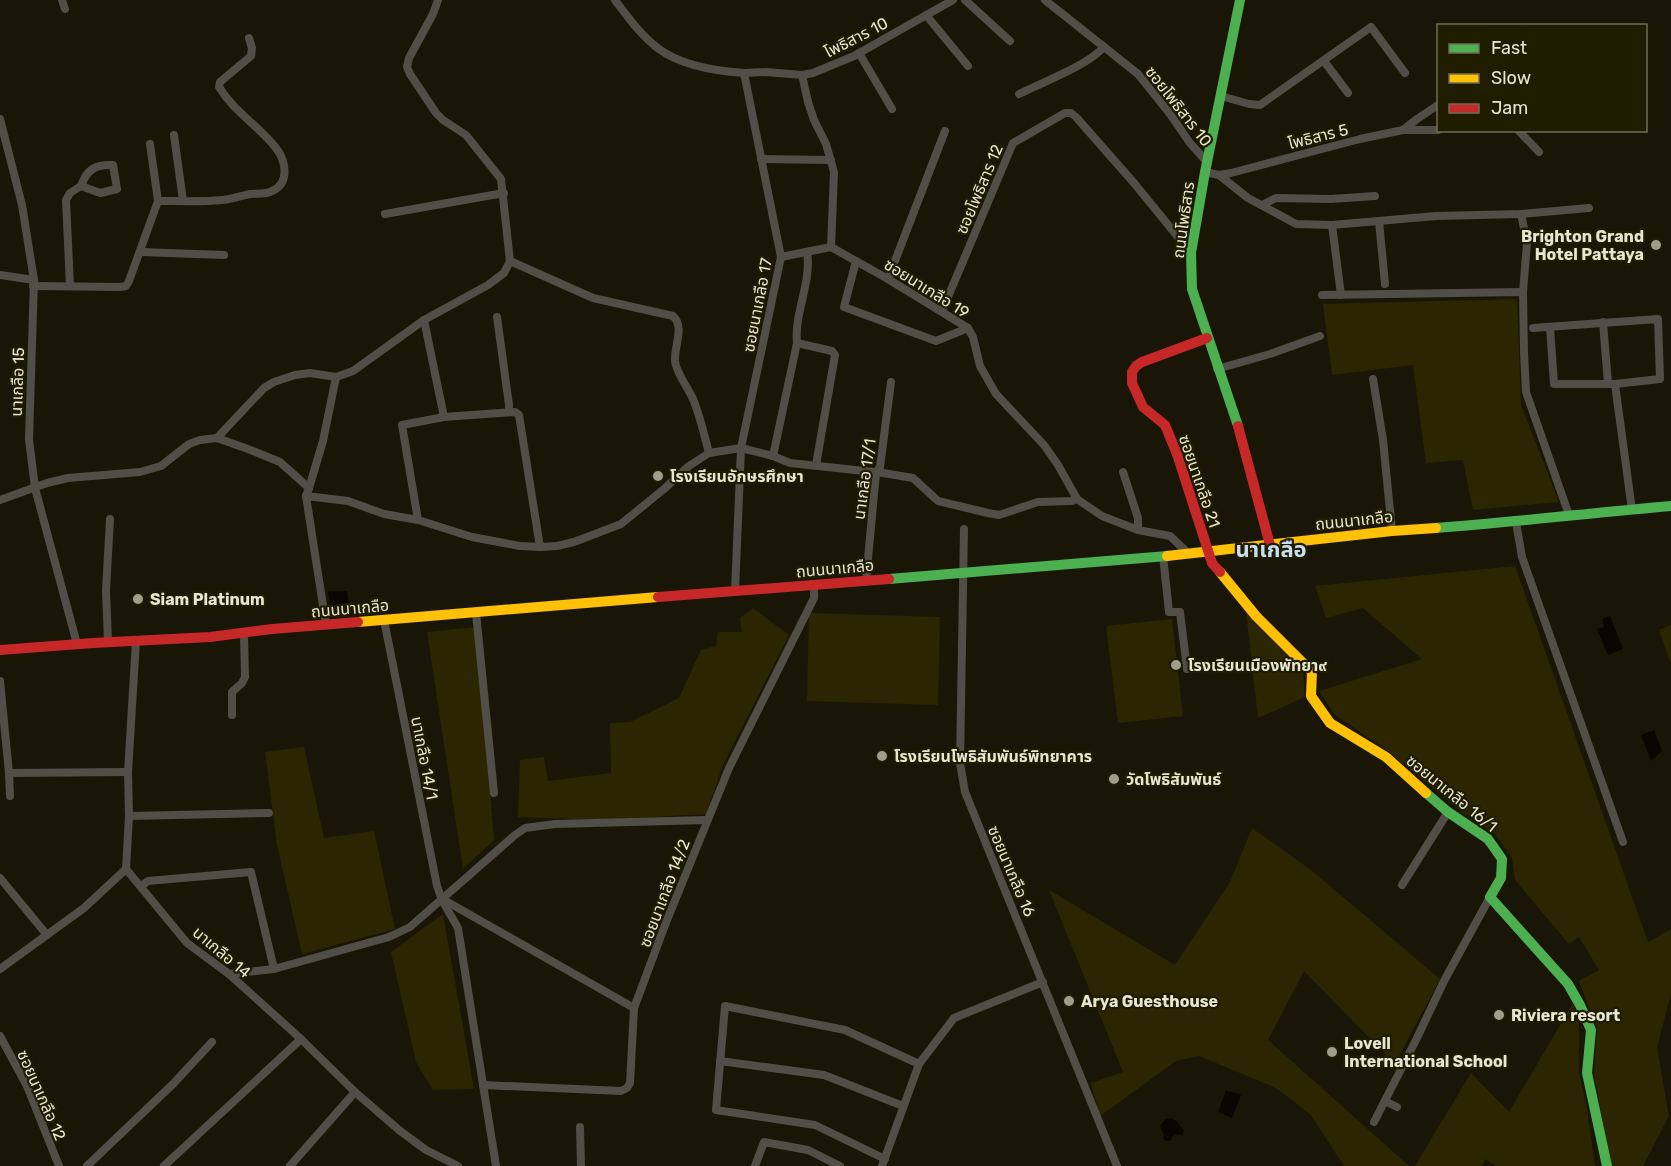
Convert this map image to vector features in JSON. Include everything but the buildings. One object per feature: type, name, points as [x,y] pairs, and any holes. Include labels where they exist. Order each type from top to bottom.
[{"type":"street","points":[[62,0],[65,9]]},
{"type":"street","points":[[217,438],[264,388],[274,382],[295,375],[310,373],[336,377],[353,371],[424,320],[488,285],[504,273],[510,261],[501,179],[466,135],[436,113],[407,67],[438,0]]},
{"type":"street","points":[[615,0],[641,33],[661,50],[687,63],[727,72],[802,75],[813,120],[826,144],[834,172],[831,247],[782,257]]},
{"type":"street","name":"โพธิสาร 10","points":[[802,75],[813,74],[859,53],[953,0]]},
{"type":"street","points":[[965,0],[1010,41]]},
{"type":"street","name":"ซอยโพธิสาร 10","points":[[1045,0],[1138,74],[1170,114],[1206,167]]},
{"type":"street","name":"ถนนโพธิสาร","points":[[1240,0],[1191,253],[1192,289],[1238,427],[1270,545]]},
{"type":"street","points":[[927,15],[968,66]]},
{"type":"street","points":[[1221,96],[1260,105],[1371,27],[1405,73]]},
{"type":"street","points":[[158,201],[213,201],[251,194],[265,194],[277,189],[283,182],[284,166],[277,150],[265,135],[236,109],[219,87],[220,82],[251,56],[252,48],[249,38]]},
{"type":"street","points":[[1019,94],[1084,63],[1104,47]]},
{"type":"street","points":[[859,53],[891,109]]},
{"type":"street","points":[[1324,62],[1348,93]]},
{"type":"street","name":"ซอยนาเกลือ 17","points":[[735,591],[741,448],[782,257],[744,73]]},
{"type":"street","points":[[1402,130],[1437,106]]},
{"type":"street","name":"ซอยโพธิสาร 12","points":[[942,311],[1013,143],[1065,113],[1071,113],[1098,142],[1191,253]]},
{"type":"street","name":"นาเกลือ 15","points":[[0,119],[22,204],[34,283],[29,439],[35,488],[77,644]]},
{"type":"street","name":"โพธิสาร 5","points":[[1206,167],[1219,174],[1231,173],[1402,130],[1437,130]]},
{"type":"street","points":[[888,279],[945,131]]},
{"type":"street","points":[[1520,132],[1539,152]]},
{"type":"street","points":[[174,135],[183,201]]},
{"type":"street","points":[[0,275],[34,283],[70,286],[126,286],[158,201],[150,144]]},
{"type":"street","points":[[761,159],[831,160]]},
{"type":"street","points":[[70,286],[66,200],[70,193],[81,186],[88,172],[94,167],[113,165],[117,189],[100,193],[81,186]]},
{"type":"street","points":[[1219,174],[1248,198],[1296,224],[1332,225],[1436,216],[1521,214],[1589,208]]},
{"type":"street","points":[[385,214],[504,193]]},
{"type":"street","points":[[1262,205],[1276,198],[1331,199],[1375,196]]},
{"type":"street","points":[[1521,214],[1527,243],[1523,292],[1526,392],[1569,515]]},
{"type":"street","points":[[1379,221],[1385,284]]},
{"type":"street","points":[[1332,225],[1341,295]]},
{"type":"street","name":"ซอยนาเกลือ 19","points":[[831,247],[968,328],[980,366],[996,394],[1044,445],[1077,499],[1102,516],[1138,530],[1170,536],[1189,554]]},
{"type":"street","points":[[140,252],[224,255]]},
{"type":"street","points":[[773,456],[797,343],[796,334],[807,252]]},
{"type":"street","points":[[510,261],[593,298],[673,316],[677,319],[679,326],[675,363],[692,397],[709,453]]},
{"type":"street","points":[[856,261],[844,307],[936,341],[968,328]]},
{"type":"street","points":[[1322,295],[1523,292]]},
{"type":"street","points":[[498,317],[509,412]]},
{"type":"street","points":[[1533,328],[1658,319],[1660,379],[1611,384],[1554,384],[1550,327]]},
{"type":"street","points":[[424,320],[444,417]]},
{"type":"street","points":[[1603,322],[1632,510]]},
{"type":"street","points":[[1218,369],[1320,336]]},
{"type":"street","name":"ซอยนาเกลือ 21","points":[[1207,338],[1142,362],[1136,366],[1131,378],[1143,407],[1165,425],[1177,454],[1208,552]]},
{"type":"street","points":[[797,343],[832,351],[835,355],[816,465]]},
{"type":"street","points":[[327,625],[308,492],[323,441],[336,377]]},
{"type":"street","points":[[1373,379],[1383,440],[1392,531]]},
{"type":"street","name":"นาเกลือ 17/1","points":[[866,580],[876,473],[880,467],[891,382]]},
{"type":"street","points":[[418,520],[402,425],[444,417],[515,412],[519,415],[540,547]]},
{"type":"street","points":[[0,500],[68,478],[140,472],[160,466],[189,444],[217,438],[280,462],[308,492],[348,501],[384,514],[418,520],[472,537],[520,546],[557,546],[621,524],[688,466],[709,453],[741,448],[790,463],[913,478],[938,501],[999,515],[1038,502],[1077,499]]},
{"type":"street","points":[[1123,472],[1138,518],[1138,530]]},
{"type":"street","name":"ถนนนาเกลือ","points":[[0,650],[244,634],[272,629],[1189,554],[1392,531],[1516,522],[1671,506]]},
{"type":"street","points":[[108,642],[106,590],[110,519]]},
{"type":"street","points":[[1516,522],[1523,560],[1623,842]]},
{"type":"street","name":"ซอยนาเกลือ 16","points":[[964,529],[960,763],[965,792],[1117,1166]]},
{"type":"street","name":"ซอยนาเกลือ 16/1","points":[[1208,552],[1212,563],[1256,615],[1312,672],[1311,696],[1330,723],[1386,757],[1448,812],[1488,839],[1502,859],[1501,878],[1490,897]]},
{"type":"street","points":[[1163,556],[1169,612],[1180,612],[1186,669]]},
{"type":"street","name":"ซอยนาเกลือ 14/2","points":[[483,1085],[614,1090],[625,1089],[630,1083],[634,1008],[707,819],[729,768],[814,598],[814,585]]},
{"type":"street","points":[[476,613],[494,794]]},
{"type":"street","name":"นาเกลือ 14/1","points":[[384,620],[437,886],[442,900],[459,928],[496,1166]]},
{"type":"street","points":[[232,715],[232,692],[245,677],[244,634]]},
{"type":"street","points":[[0,969],[84,908],[126,869],[129,816],[128,772],[136,641]]},
{"type":"street","points":[[0,681],[10,796]]},
{"type":"street","points":[[9,772],[128,772]]},
{"type":"street","points":[[1402,885],[1448,812]]},
{"type":"street","points":[[129,816],[270,813]]},
{"type":"street","points":[[229,974],[274,969],[389,937],[410,927],[525,828],[555,824],[707,819]]},
{"type":"street","name":"นาเกลือ 14","points":[[126,869],[187,943],[229,974],[399,1130],[426,1150],[458,1166]]},
{"type":"street","points":[[141,886],[148,881],[251,872],[274,969]]},
{"type":"street","points":[[0,878],[47,935]]},
{"type":"street","points":[[1374,1122],[1418,1038],[1444,981],[1490,897],[1568,984],[1591,1030],[1587,1073],[1607,1166]]},
{"type":"street","points":[[442,900],[634,1008]]},
{"type":"street","points":[[919,1064],[845,1030],[725,1006],[716,1110],[815,1125],[884,1163],[919,1064],[954,1018],[1043,982]]},
{"type":"street","name":"ซอยนาเกลือ 12","points":[[0,1036],[27,1086],[58,1166]]},
{"type":"street","points":[[164,1166],[301,1040]]},
{"type":"street","points":[[87,1166],[173,1084],[212,1042]]},
{"type":"street","points":[[720,1060],[824,1075],[903,1106]]},
{"type":"street","points":[[290,1166],[355,1092]]},
{"type":"street","points":[[1385,1101],[1397,1107]]},
{"type":"street","points":[[580,1127],[581,1166]]},
{"type":"street","points":[[754,1166],[764,1142],[808,1150],[840,1166]]},
{"type":"shaded area","points":[[1517,299],[1521,405],[1559,502],[1473,510],[1463,460],[1426,463],[1413,365],[1332,375],[1323,304]]},
{"type":"shaded area","points":[[1515,566],[1648,942],[1671,929],[1671,994],[1657,1048],[1669,1116],[1643,1166],[1611,1166],[1594,1074],[1597,1028],[1579,981],[1599,970],[1579,937],[1569,944],[1515,880],[1512,858],[1495,834],[1461,812],[1388,751],[1335,715],[1319,691],[1422,659],[1363,608],[1326,618],[1315,586]]},
{"type":"shaded area","points":[[328,591],[347,591],[349,604],[330,605]]},
{"type":"shaded area","points":[[753,608],[789,635],[723,765],[706,814],[601,820],[518,817],[520,760],[544,757],[548,781],[611,773],[610,723],[630,722],[679,698],[701,650],[716,646],[718,632],[742,632],[740,618]]},
{"type":"shaded area","points":[[1246,612],[1303,672],[1305,697],[1258,718]]},
{"type":"shaded area","points":[[809,613],[940,617],[938,705],[807,701]]},
{"type":"shaded area","points":[[1610,616],[1623,649],[1608,655],[1597,629],[1604,627],[1602,619]]},
{"type":"shaded area","points":[[1172,619],[1183,716],[1118,723],[1106,626]]},
{"type":"shaded area","points":[[1671,625],[1671,664],[1659,630]]},
{"type":"shaded area","points":[[476,627],[494,840],[463,869],[427,632]]},
{"type":"shaded area","points":[[1654,730],[1662,751],[1651,761],[1641,735]]},
{"type":"shaded area","points":[[304,747],[324,838],[374,831],[395,929],[302,954],[277,845],[265,752]]},
{"type":"shaded area","points":[[1252,828],[1311,870],[1440,979],[1395,1064],[1304,971],[1268,1040],[1409,1166],[1344,1166],[1310,1114],[1276,1088],[1199,1056],[1176,1061],[1100,1116],[1091,1083],[1123,1072],[1049,890],[1175,965],[1230,882]]},
{"type":"shaded area","points":[[443,914],[474,1089],[433,1090],[416,1062],[391,952]]},
{"type":"shaded area","points":[[1573,1003],[1579,1022],[1579,1072],[1595,1166],[1496,1166],[1485,1159],[1482,1166],[1415,1166],[1471,1073],[1509,1112]]},
{"type":"shaded area","points":[[1226,1090],[1241,1095],[1232,1118],[1218,1112]]},
{"type":"shaded area","points":[[1171,1118],[1177,1121],[1184,1131],[1182,1135],[1177,1134],[1167,1141],[1163,1139],[1164,1135],[1160,1126],[1165,1119]]},
{"type":"traffic: fast","points":[[1238,426],[1192,289],[1191,253],[1240,0]]},
{"type":"traffic: fast","points":[[1436,528],[1671,506]]},
{"type":"traffic: fast","points":[[889,579],[1167,556]]},
{"type":"traffic: fast","points":[[1426,793],[1448,812],[1488,839],[1502,859],[1501,878],[1490,897],[1568,984],[1580,1005],[1591,1030],[1587,1073],[1607,1166]]},
{"type":"traffic: slow","points":[[1167,556],[1436,528]]},
{"type":"traffic: slow","points":[[1220,572],[1256,616],[1312,672],[1311,696],[1330,723],[1386,757],[1426,793]]},
{"type":"traffic: slow","points":[[358,622],[658,597]]},
{"type":"traffic: jam","points":[[1207,338],[1142,362],[1132,372],[1132,383],[1143,407],[1165,425],[1177,454],[1212,563],[1220,572]]},
{"type":"traffic: jam","points":[[1238,426],[1270,545]]},
{"type":"traffic: jam","points":[[658,597],[889,579]]},
{"type":"traffic: jam","points":[[0,650],[210,637],[358,622]]},
{"type":"place","name":"Brighton Grand Hotel Pattaya","points":[[1656,245]]},
{"type":"place","name":"โรงเรียนอักษรศึกษา","points":[[658,476]]},
{"type":"place","name":"Siam Platinum","points":[[138,599]]},
{"type":"place","name":"โรงเรียนเมืองพัทยา๙","points":[[1176,665]]},
{"type":"place","name":"โรงเรียนโพธิสัมพันธ์พิทยาคาร","points":[[882,756]]},
{"type":"place","name":"วัดโพธิสัมพันธ์","points":[[1114,779]]},
{"type":"place","name":"Arya Guesthouse","points":[[1069,1001]]},
{"type":"place","name":"Riviera resort","points":[[1499,1015]]},
{"type":"place","name":"Lovell International School","points":[[1332,1052]]},
{"type":"district","name":"นาเกลือ","points":[[1271,549]]}]
